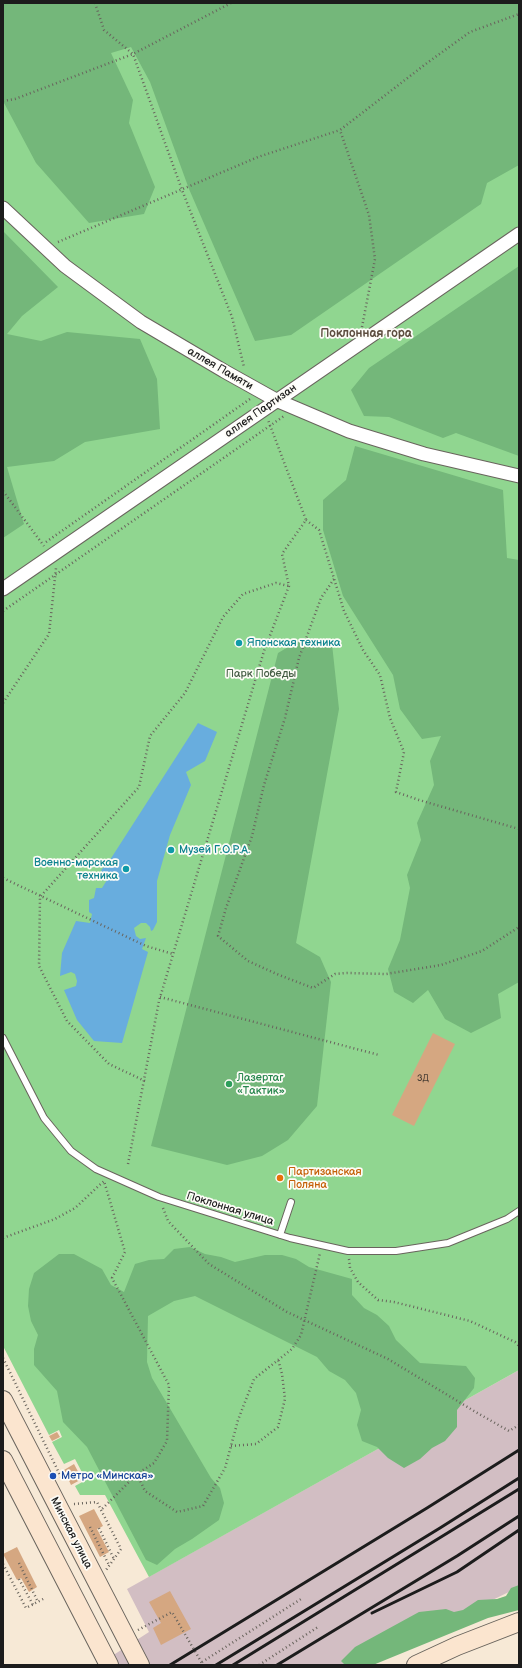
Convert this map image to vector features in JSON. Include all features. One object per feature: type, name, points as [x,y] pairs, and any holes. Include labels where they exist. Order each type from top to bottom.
[{"type":"main road","name":"Минская улица","points":[[3,1400],[140,1665]]},
{"type":"main road","points":[[3,1460],[109,1665]]},
{"type":"main road","points":[[416,1665],[457,1646],[519,1622]]},
{"type":"street","name":"аллея Памяти","points":[[3,208],[65,266],[141,322],[260,392],[350,430],[417,452],[519,476]]},
{"type":"street","name":"аллея Партизан","points":[[3,589],[519,234]]},
{"type":"lane","name":"Поклонная улица","points":[[3,1038],[44,1118],[71,1151],[96,1169],[159,1197],[280,1235],[348,1251],[396,1251],[448,1243],[507,1219],[519,1211]]},
{"type":"lane","points":[[280,1235],[291,1202]]},
{"type":"path","points":[[95,3],[104,30],[133,54],[182,190],[232,317],[248,385]]},
{"type":"path","points":[[3,101],[15,98],[133,54],[230,3]]},
{"type":"path","points":[[45,248],[258,157],[340,130],[470,32],[519,14]]},
{"type":"path","points":[[340,130],[369,215],[375,258],[358,345]]},
{"type":"path","points":[[37,548],[260,392]]},
{"type":"path","points":[[264,409],[306,520],[319,530],[344,611],[352,629],[380,675],[390,718],[404,752],[396,792],[519,829]]},
{"type":"path","points":[[3,612],[289,412]]},
{"type":"path","points":[[3,491],[42,544],[55,554],[56,576],[49,634],[3,703]]},
{"type":"path","points":[[128,1164],[160,997],[264,651],[289,586],[282,554],[306,520]]},
{"type":"path","points":[[334,579],[321,598],[299,658],[285,718],[264,785],[252,836],[226,908],[218,936],[248,961],[313,988],[335,974],[386,974],[441,965],[482,951],[519,927]]},
{"type":"path","points":[[145,1081],[109,1064],[67,1021],[39,966],[40,897],[139,787],[150,736],[185,693],[223,617],[243,594],[276,583],[289,586]]},
{"type":"path","points":[[3,878],[40,897],[146,946],[173,954]]},
{"type":"path","points":[[160,997],[379,1055]]},
{"type":"path","points":[[3,1238],[55,1219],[75,1208],[104,1181],[125,1252],[112,1278],[169,1386],[167,1441],[154,1463],[137,1474],[101,1510]]},
{"type":"path","points":[[159,1197],[168,1221],[209,1264],[287,1312],[388,1359],[509,1431],[519,1425]]},
{"type":"path","points":[[137,1474],[145,1491],[177,1512],[202,1506],[225,1468],[238,1420],[254,1379],[292,1349],[302,1335],[322,1245]]},
{"type":"path","points":[[348,1251],[350,1268],[358,1282],[378,1300],[394,1302],[470,1321],[515,1342],[519,1346]]},
{"type":"path","points":[[3,1358],[42,1436]]},
{"type":"path","points":[[231,1446],[256,1444],[278,1426],[285,1399],[282,1374],[278,1360]]},
{"type":"path","points":[[70,1505],[97,1502],[121,1549],[104,1573]]},
{"type":"path","points":[[90,1528],[109,1565]]},
{"type":"path","points":[[99,1528],[114,1559]]},
{"type":"path","points":[[19,1563],[38,1602]]},
{"type":"path","points":[[3,1564],[26,1608],[45,1598]]},
{"type":"path","points":[[19,1578],[33,1605]]},
{"type":"path","points":[[134,1632],[172,1612],[202,1664],[301,1599]]},
{"type":"path","points":[[259,1665],[318,1627]]},
{"type":"shaded area","points":[[519,1370],[519,1587],[360,1665],[98,1665],[149,1632],[127,1589]]},
{"type":"green space","name":"Парк Победы","points":[[3,3],[519,3],[519,1370],[149,1577],[105,1495],[80,1495],[75,1486],[86,1480],[75,1459],[64,1464],[52,1442],[62,1437],[59,1430],[49,1435],[3,1346]]},
{"type":"green space","points":[[3,3],[519,3],[519,165],[487,183],[481,204],[291,335],[255,341],[189,189],[150,82],[131,47],[111,53],[133,100],[129,123],[155,187],[144,214],[89,223],[36,163],[3,101]]},
{"type":"green space","points":[[3,231],[58,287],[22,316],[7,334],[41,341],[67,332],[140,339],[157,379],[160,429],[85,442],[54,461],[7,467],[24,524],[3,538]]},
{"type":"green space","points":[[519,266],[519,456],[456,433],[443,438],[389,417],[364,416],[351,390],[369,368]]},
{"type":"green space","points":[[355,446],[503,490],[507,558],[519,560],[519,982],[498,994],[501,1018],[471,1033],[445,1019],[428,990],[413,1003],[394,992],[388,969],[400,940],[410,888],[407,875],[421,840],[417,823],[434,785],[430,761],[441,736],[422,739],[400,709],[393,675],[343,596],[323,530],[323,500],[346,480]]},
{"type":"green space","points":[[300,640],[332,644],[339,709],[296,943],[320,957],[331,982],[317,1106],[288,1140],[262,1156],[227,1165],[151,1146],[278,653]]},
{"type":"green space","points":[[190,1247],[205,1254],[221,1257],[235,1262],[265,1255],[282,1255],[296,1259],[309,1267],[352,1279],[352,1295],[364,1308],[377,1315],[389,1326],[396,1340],[420,1363],[466,1366],[475,1378],[474,1388],[457,1410],[457,1427],[445,1441],[432,1448],[420,1459],[404,1468],[388,1458],[377,1447],[362,1441],[357,1425],[361,1410],[356,1393],[345,1380],[329,1371],[317,1357],[195,1296],[174,1301],[148,1316],[147,1362],[152,1378],[211,1478],[220,1488],[224,1503],[219,1520],[175,1549],[157,1565],[146,1560],[87,1447],[63,1422],[57,1391],[34,1365],[34,1349],[38,1335],[31,1321],[28,1306],[29,1289],[34,1273],[59,1254],[74,1254],[102,1269],[111,1285],[124,1292],[135,1264],[149,1260],[164,1259],[174,1249]]},
{"type":"green space","points":[[519,1585],[519,1610],[488,1618],[373,1665],[345,1665],[341,1661],[355,1647],[419,1612],[446,1609],[454,1612],[463,1610],[478,1600],[497,1599],[506,1596],[511,1588]]},
{"type":"water","points":[[198,723],[217,732],[205,761],[186,772],[191,785],[170,835],[157,881],[157,922],[151,931],[150,927],[146,923],[141,923],[134,928],[136,936],[140,939],[146,938],[142,949],[148,952],[122,1043],[94,1041],[77,1020],[64,990],[76,986],[77,981],[75,974],[71,972],[60,976],[62,953],[76,921],[90,923],[92,914],[89,912],[89,900],[94,898],[96,888],[102,888],[107,880],[101,870],[108,863]]},
{"type":"building","points":[[433,1033],[455,1044],[414,1126],[392,1115]]},
{"type":"building","points":[[57,1432],[60,1437],[52,1441],[49,1436]]},
{"type":"building","points":[[74,1464],[82,1479],[71,1485],[64,1470]]},
{"type":"building","points":[[94,1509],[103,1526],[97,1529],[109,1552],[100,1557],[79,1516]]},
{"type":"building","points":[[17,1547],[37,1587],[29,1592],[21,1578],[17,1580],[3,1554]]},
{"type":"building","points":[[170,1591],[191,1629],[161,1645],[153,1628],[161,1623],[149,1602]]},
{"type":"railway","points":[[170,1665],[519,1450]]},
{"type":"railway","points":[[216,1665],[519,1478]]},
{"type":"railway","points":[[233,1665],[519,1489]]},
{"type":"railway","points":[[277,1665],[457,1556],[519,1516]]},
{"type":"railway","points":[[372,1613],[457,1572],[519,1530]]},
{"type":"place","name":"Японская техника","points":[[239,643]]},
{"type":"place","name":"Музей Г.О.Р.А.","points":[[171,850]]},
{"type":"place","name":"Военно-морская техника","points":[[126,869]]},
{"type":"place","name":"Лазертаг «Тактик»","points":[[229,1084]]},
{"type":"place","name":"Партизанская Поляна","points":[[280,1178]]},
{"type":"place","name":"Метро «Минская»","points":[[53,1476]]},
{"type":"district","name":"Поклонная гора","points":[[366,334]]}]
